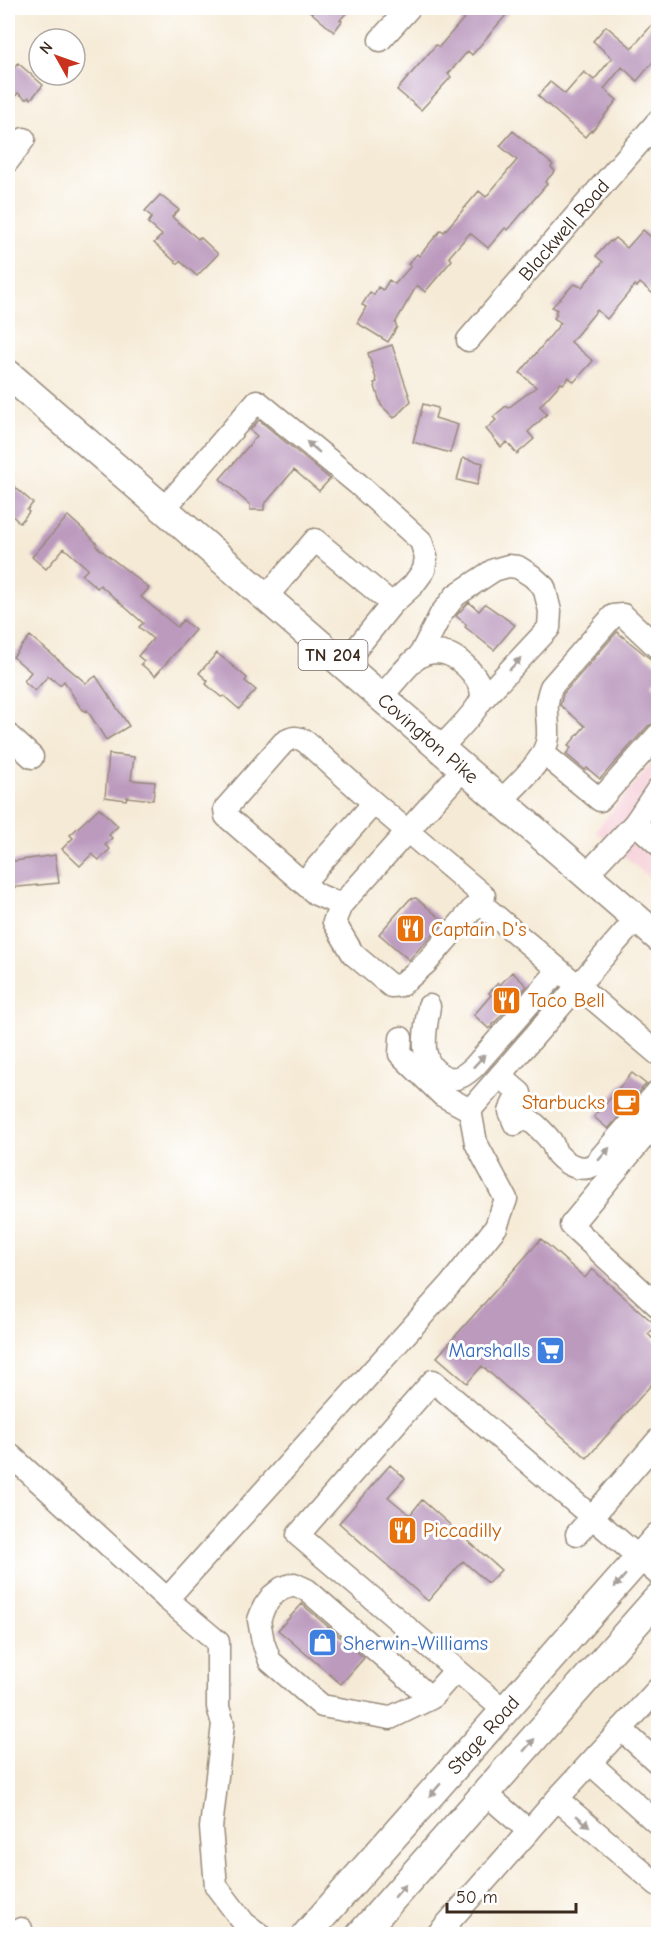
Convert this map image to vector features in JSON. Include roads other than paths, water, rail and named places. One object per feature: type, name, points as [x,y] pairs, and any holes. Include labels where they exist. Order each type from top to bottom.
[{"type":"main road","name":"Covington Pike","points":[[8,374],[658,937]]},
{"type":"main road","name":"Stage Road","points":[[307,1935],[505,1711],[649,1566],[658,1537]]},
{"type":"main road","name":"Stage Road","points":[[361,1935],[658,1598]]},
{"type":"street","points":[[380,40],[410,8]]},
{"type":"street","name":"Blackwell Road","points":[[468,340],[658,121]]},
{"type":"street","points":[[8,161],[24,139]]},
{"type":"street","points":[[164,509],[257,401],[358,484],[421,541],[426,557],[424,570],[413,585],[392,604],[344,664]]},
{"type":"street","points":[[266,597],[315,540],[392,604]]},
{"type":"street","points":[[381,697],[419,657],[441,614],[456,596],[494,570],[508,566],[518,567],[544,587],[550,611],[549,628],[441,748]]},
{"type":"street","points":[[501,801],[544,754],[548,738],[546,700],[551,687],[613,616],[623,615],[658,648]]},
{"type":"street","points":[[419,657],[432,652],[447,654],[460,661],[477,679],[483,690],[481,701]]},
{"type":"street","points":[[8,735],[32,757]]},
{"type":"street","points":[[544,754],[600,800],[658,735]]},
{"type":"street","points":[[341,905],[316,894],[226,816],[225,809],[283,743],[292,737],[306,742],[407,832],[484,896],[426,963],[401,985],[391,986],[353,954],[334,922],[341,905],[407,832],[464,768]]},
{"type":"street","points":[[587,874],[635,823],[658,789]]},
{"type":"street","points":[[303,883],[374,803]]},
{"type":"street","points":[[635,823],[658,844]]},
{"type":"street","points":[[479,902],[658,1054]]},
{"type":"street","points":[[470,1110],[637,918]]},
{"type":"street","points":[[429,1006],[424,1041],[426,1058],[440,1075],[452,1079],[461,1078],[474,1067],[558,970]]},
{"type":"street","points":[[400,1038],[400,1054],[442,1095],[470,1110]]},
{"type":"street","points":[[500,1076],[515,1102],[514,1123],[545,1151],[556,1153],[573,1167],[580,1169],[594,1165],[658,1091]]},
{"type":"street","points":[[167,1599],[450,1286],[496,1227],[506,1199],[476,1143],[470,1110]]},
{"type":"street","points":[[658,1120],[571,1225],[658,1306]]},
{"type":"street","points":[[505,1711],[455,1671],[298,1535],[433,1381],[649,1566]]},
{"type":"street","points":[[577,1534],[658,1440]]},
{"type":"street","points":[[8,1453],[167,1599],[218,1642],[218,1707],[223,1724],[211,1828],[216,1886],[244,1923],[259,1935]]},
{"type":"street","points":[[431,1698],[307,1590],[294,1584],[282,1588],[264,1607],[259,1620],[263,1642],[270,1661],[322,1706],[390,1718],[431,1698],[455,1671]]},
{"type":"street","points":[[438,1935],[557,1799],[621,1730],[656,1697]]},
{"type":"street","points":[[621,1730],[658,1763]]},
{"type":"street","points":[[590,1763],[658,1824]]},
{"type":"street","points":[[486,1794],[529,1831]]},
{"type":"street","points":[[557,1799],[658,1885]]},
{"type":"place","name":"Captain D's","points":[[410,929]]},
{"type":"place","name":"Taco Bell","points":[[507,1000]]},
{"type":"place","name":"Starbucks","points":[[626,1102]]},
{"type":"place","name":"Marshalls","points":[[551,1350]]},
{"type":"place","name":"Piccadilly","points":[[402,1530]]},
{"type":"place","name":"Sherwin-Williams","points":[[322,1643]]}]
